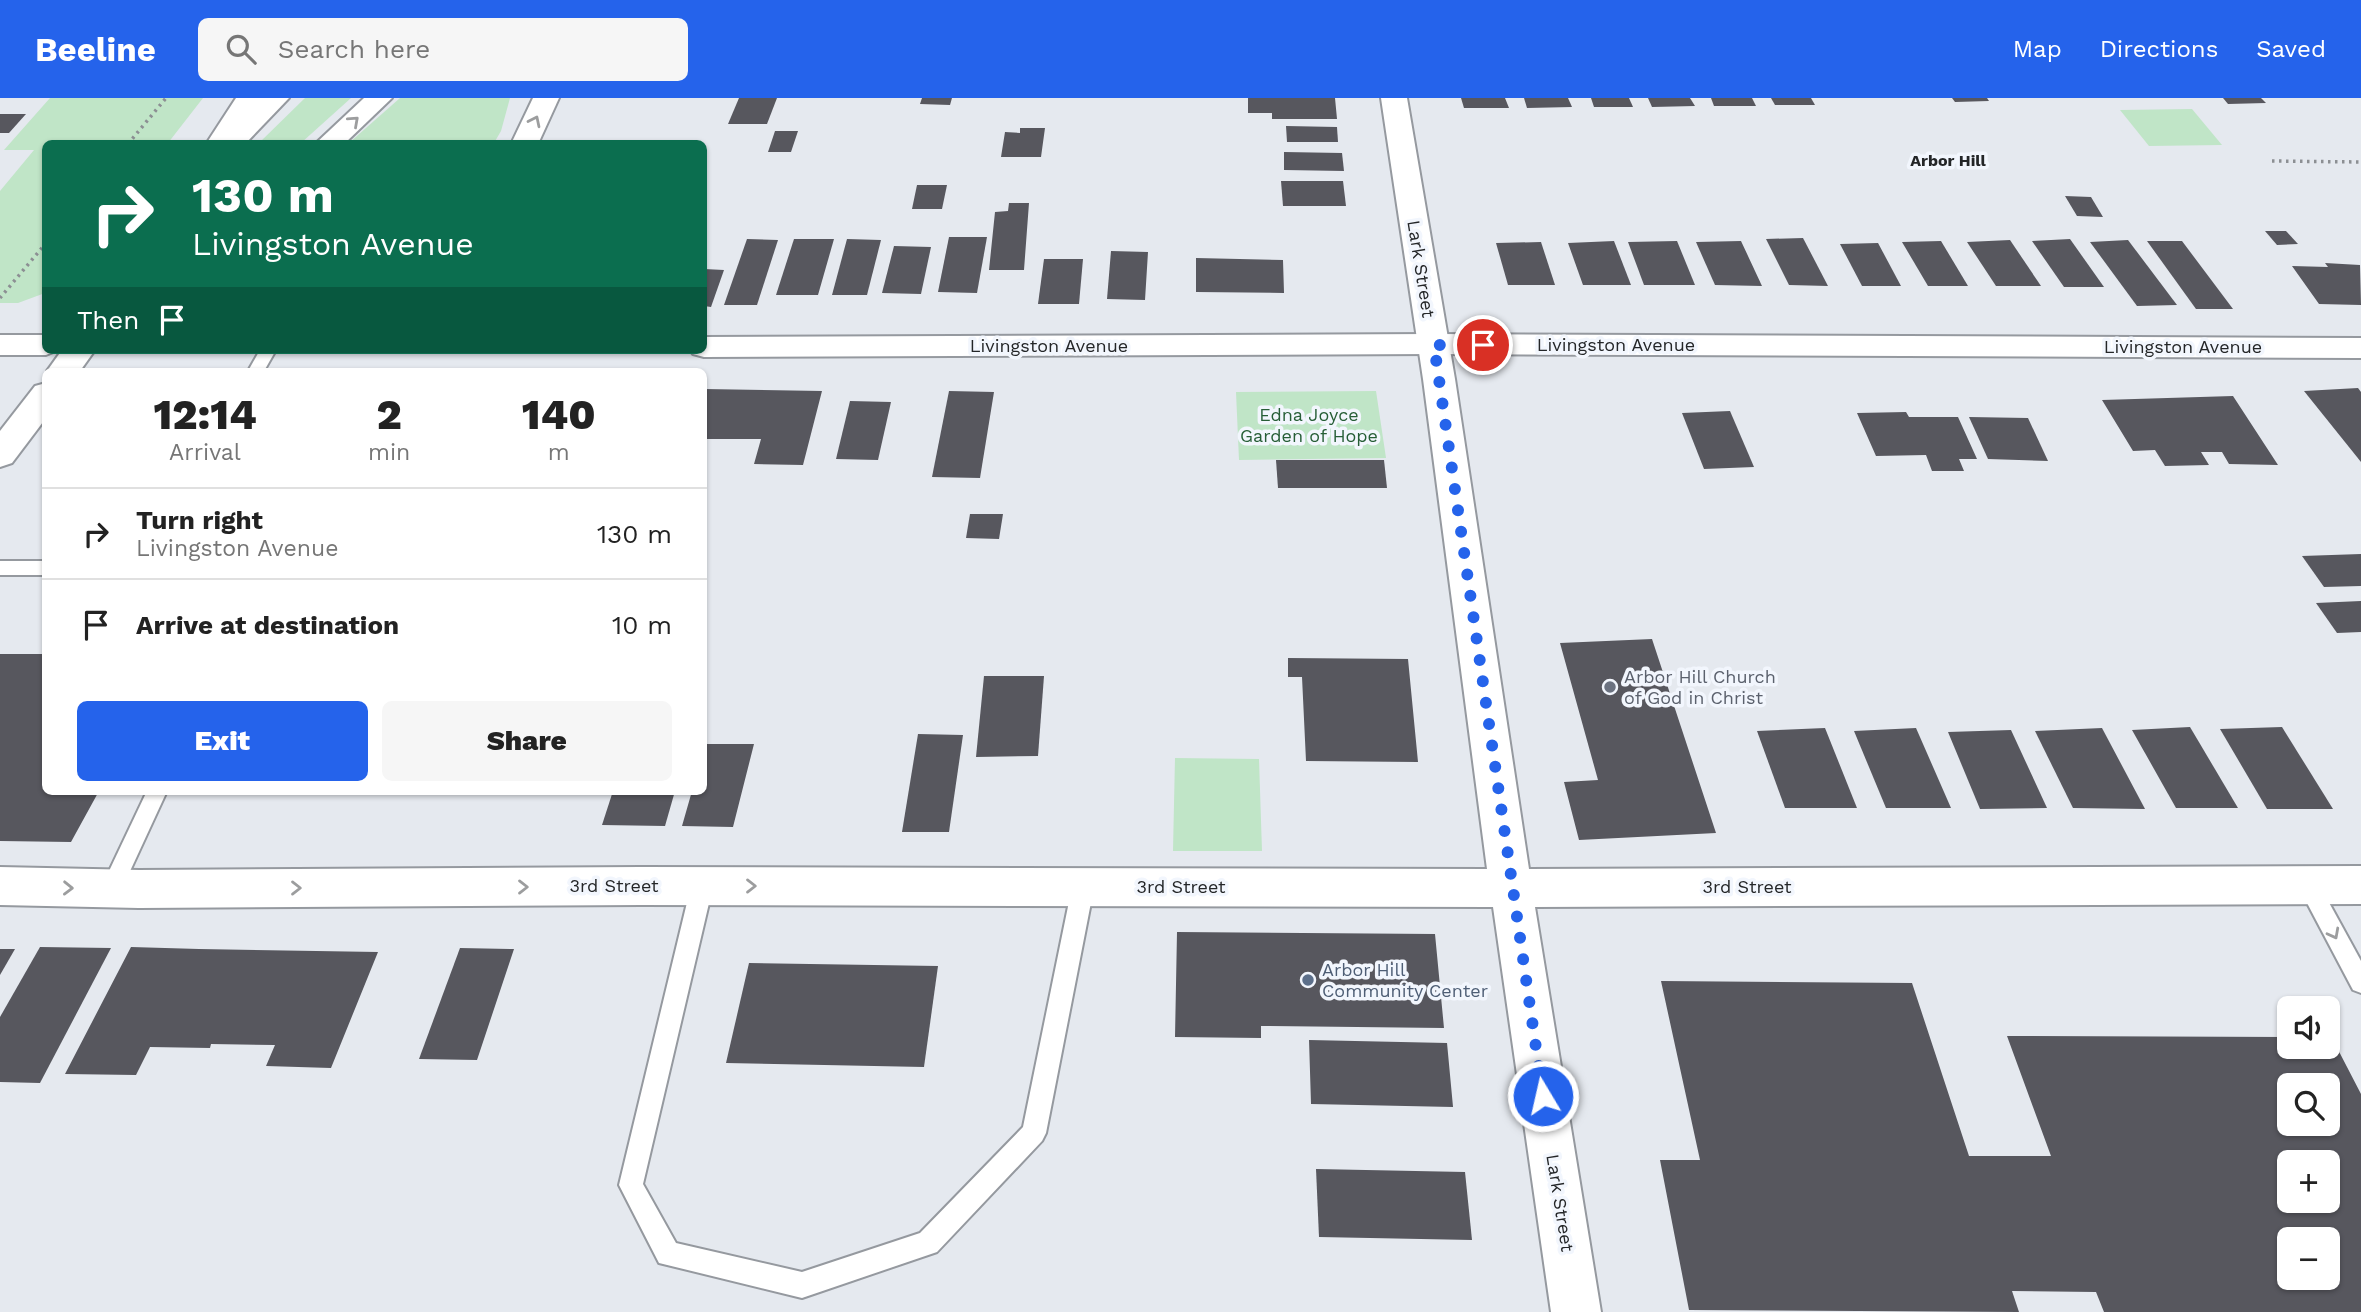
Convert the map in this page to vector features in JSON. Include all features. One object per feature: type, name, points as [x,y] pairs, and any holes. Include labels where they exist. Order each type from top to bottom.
[{"type":"street","points":[[222,140],[249,98]]},
{"type":"street","points":[[233,140],[276,98]]},
{"type":"street","points":[[332,140],[379,98]]},
{"type":"street","points":[[526,140],[546,98]]},
{"type":"street","name":"Lark Street","points":[[1394,98],[1434,345],[1511,887],[1576,1312]]},
{"type":"street","points":[[0,345],[42,345]]},
{"type":"street","name":"Livingston Avenue","points":[[707,347],[1434,345],[2361,348]]},
{"type":"street","points":[[65,368],[76,354]]},
{"type":"street","points":[[0,455],[42,399]]},
{"type":"street","name":"3rd Street","points":[[0,886],[2361,885]]},
{"type":"lane","points":[[0,568],[42,568]]},
{"type":"lane","points":[[112,888],[155,795]]},
{"type":"lane","points":[[2308,884],[2361,983]]},
{"type":"lane","points":[[702,886],[631,1185],[668,1254],[802,1285],[928,1243],[1034,1133],[1083,887]]},
{"type":"path","points":[[131,140],[166,98]]},
{"type":"path","points":[[2272,161],[2361,162]]},
{"type":"path","points":[[0,298],[42,248]]},
{"type":"green space","points":[[50,98],[203,98],[170,140],[42,140],[42,294],[18,303],[0,303],[0,191],[34,150],[4,150]]},
{"type":"green space","points":[[305,98],[351,98],[304,140],[262,140]]},
{"type":"green space","points":[[400,98],[510,98],[496,140],[352,140]]},
{"type":"green space","points":[[2192,109],[2222,145],[2149,146],[2120,110]]},
{"type":"green space","name":"Edna Joyce Garden of Hope","points":[[1376,391],[1386,458],[1239,460],[1236,392]]},
{"type":"green space","points":[[1175,758],[1259,759],[1262,851],[1173,851]]},
{"type":"building","points":[[739,98],[777,98],[767,124],[728,124]]},
{"type":"building","points":[[922,98],[952,98],[950,105],[920,104]]},
{"type":"building","points":[[1248,98],[1335,98],[1337,119],[1272,119],[1272,113],[1248,113]]},
{"type":"building","points":[[1461,98],[1505,98],[1509,108],[1464,108]]},
{"type":"building","points":[[1524,98],[1568,98],[1572,107],[1527,108]]},
{"type":"building","points":[[1591,98],[1629,98],[1633,107],[1594,107]]},
{"type":"building","points":[[1648,98],[1690,98],[1695,106],[1652,107]]},
{"type":"building","points":[[1711,98],[1752,98],[1756,106],[1714,106]]},
{"type":"building","points":[[1771,98],[1811,98],[1815,105],[1775,105]]},
{"type":"building","points":[[1952,98],[1987,98],[1989,101],[1955,102]]},
{"type":"building","points":[[2223,98],[2261,98],[2266,103],[2228,104]]},
{"type":"building","points":[[0,114],[26,114],[9,133],[0,133]]},
{"type":"building","points":[[1286,126],[1337,127],[1338,142],[1287,142]]},
{"type":"building","points":[[1020,128],[1045,128],[1041,157],[1001,157],[1005,132],[1020,133]]},
{"type":"building","points":[[775,131],[798,131],[791,152],[768,152]]},
{"type":"building","points":[[1284,152],[1342,153],[1344,171],[1284,170]]},
{"type":"building","points":[[1281,181],[1343,181],[1346,206],[1283,206]]},
{"type":"building","points":[[917,185],[947,185],[942,209],[912,209]]},
{"type":"building","points":[[2065,196],[2091,197],[2103,217],[2077,216]]},
{"type":"building","points":[[1009,203],[1029,203],[1024,270],[989,270],[995,212],[1008,211]]},
{"type":"building","points":[[2265,231],[2286,231],[2298,244],[2277,245]]},
{"type":"building","points":[[949,237],[987,237],[977,293],[938,292]]},
{"type":"building","points":[[1803,238],[1828,286],[1789,285],[1766,239]]},
{"type":"building","points":[[747,239],[778,240],[757,305],[724,305]]},
{"type":"building","points":[[794,239],[834,239],[818,295],[776,295]]},
{"type":"building","points":[[847,239],[881,240],[867,295],[832,295]]},
{"type":"building","points":[[2070,239],[2104,287],[2064,287],[2032,241]]},
{"type":"building","points":[[2010,240],[2041,286],[1996,286],[1967,242]]},
{"type":"building","points":[[2128,240],[2177,305],[2137,306],[2090,242]]},
{"type":"building","points":[[1614,241],[1631,285],[1583,285],[1568,243]]},
{"type":"building","points":[[1677,241],[1695,285],[1644,285],[1628,242]]},
{"type":"building","points":[[1741,241],[1762,286],[1715,285],[1696,242]]},
{"type":"building","points":[[1941,241],[1968,286],[1928,286],[1902,242]]},
{"type":"building","points":[[2147,241],[2182,241],[2233,309],[2196,309]]},
{"type":"building","points":[[1541,242],[1555,285],[1508,285],[1496,243]]},
{"type":"building","points":[[1878,243],[1901,286],[1862,286],[1840,244]]},
{"type":"building","points":[[894,246],[931,247],[921,294],[882,293]]},
{"type":"building","points":[[1111,251],[1148,252],[1145,300],[1107,299]]},
{"type":"building","points":[[1196,258],[1283,260],[1284,293],[1196,292]]},
{"type":"building","points":[[1044,259],[1083,259],[1079,304],[1038,304]]},
{"type":"building","points":[[2325,263],[2360,265],[2361,305],[2319,304],[2292,266],[2328,267]]},
{"type":"building","points":[[707,269],[724,270],[711,307],[707,306]]},
{"type":"building","points":[[2358,388],[2361,392],[2361,462],[2304,391]]},
{"type":"building","points":[[707,389],[822,391],[803,465],[754,464],[761,439],[707,439]]},
{"type":"building","points":[[949,391],[994,392],[980,478],[932,477]]},
{"type":"building","points":[[2233,396],[2278,465],[2229,464],[2222,452],[2201,452],[2209,465],[2165,466],[2155,450],[2133,451],[2102,400]]},
{"type":"building","points":[[850,401],[891,402],[878,460],[836,459]]},
{"type":"building","points":[[1730,411],[1754,467],[1704,469],[1682,413]]},
{"type":"building","points":[[1906,412],[1909,417],[1958,417],[1977,459],[1959,459],[1964,471],[1932,471],[1926,455],[1876,456],[1857,413]]},
{"type":"building","points":[[1969,417],[2028,418],[2048,461],[1988,459]]},
{"type":"building","points":[[1276,460],[1384,460],[1387,488],[1278,488]]},
{"type":"building","points":[[970,514],[1003,514],[999,539],[966,538]]},
{"type":"building","points":[[2361,554],[2361,586],[2324,587],[2302,556]]},
{"type":"building","points":[[2361,601],[2361,632],[2337,633],[2316,603]]},
{"type":"building","points":[[1652,639],[1716,833],[1579,840],[1564,782],[1598,780],[1560,643]]},
{"type":"building","points":[[0,654],[42,654],[42,795],[97,795],[71,842],[0,841]]},
{"type":"building","points":[[1288,658],[1408,659],[1418,762],[1306,761],[1302,677],[1288,677]]},
{"type":"building","points":[[984,676],[1044,676],[1038,756],[976,757]]},
{"type":"building","points":[[2190,727],[2238,808],[2176,808],[2132,730]]},
{"type":"building","points":[[2282,727],[2333,809],[2267,809],[2220,729]]},
{"type":"building","points":[[1825,728],[1857,808],[1785,808],[1757,731]]},
{"type":"building","points":[[1916,728],[1951,808],[1886,808],[1854,731]]},
{"type":"building","points":[[2102,728],[2145,809],[2073,808],[2035,731]]},
{"type":"building","points":[[2011,730],[2047,808],[1980,809],[1948,732]]},
{"type":"building","points":[[918,734],[963,735],[949,832],[902,832]]},
{"type":"building","points":[[707,744],[754,744],[733,827],[682,826],[691,795],[707,795]]},
{"type":"building","points":[[612,795],[674,795],[665,826],[602,825]]},
{"type":"building","name":"Arbor Hill Community Center","points":[[1177,932],[1435,934],[1444,1028],[1261,1026],[1261,1038],[1175,1037]]},
{"type":"building","points":[[40,947],[111,948],[40,1083],[0,1082],[0,1017]]},
{"type":"building","points":[[131,947],[378,952],[331,1068],[266,1066],[275,1045],[211,1044],[210,1048],[150,1047],[136,1075],[65,1074]]},
{"type":"building","points":[[460,948],[514,949],[477,1060],[419,1059]]},
{"type":"building","points":[[0,949],[15,949],[0,975]]},
{"type":"building","points":[[749,963],[938,966],[924,1067],[726,1063]]},
{"type":"building","points":[[1661,981],[1912,983],[1969,1156],[2051,1156],[2007,1036],[2277,1037],[2277,1059],[2340,1059],[2340,1053],[2361,1094],[2361,1312],[2104,1312],[2096,1292],[2012,1291],[2019,1312],[1689,1310],[1660,1160],[1700,1160]]},
{"type":"building","points":[[1309,1040],[1447,1043],[1453,1107],[1311,1104]]},
{"type":"building","points":[[1316,1169],[1465,1172],[1472,1240],[1319,1237]]},
{"type":"place","name":"Arbor Hill Church of God in Christ","points":[[1610,687]]},
{"type":"place","name":"Arbor Hill Community Center","points":[[1308,980]]},
{"type":"district","name":"Arbor Hill","points":[[1948,160]]},
{"type":"route","points":[[1483,345],[1434,345],[1543,1096]]}]
